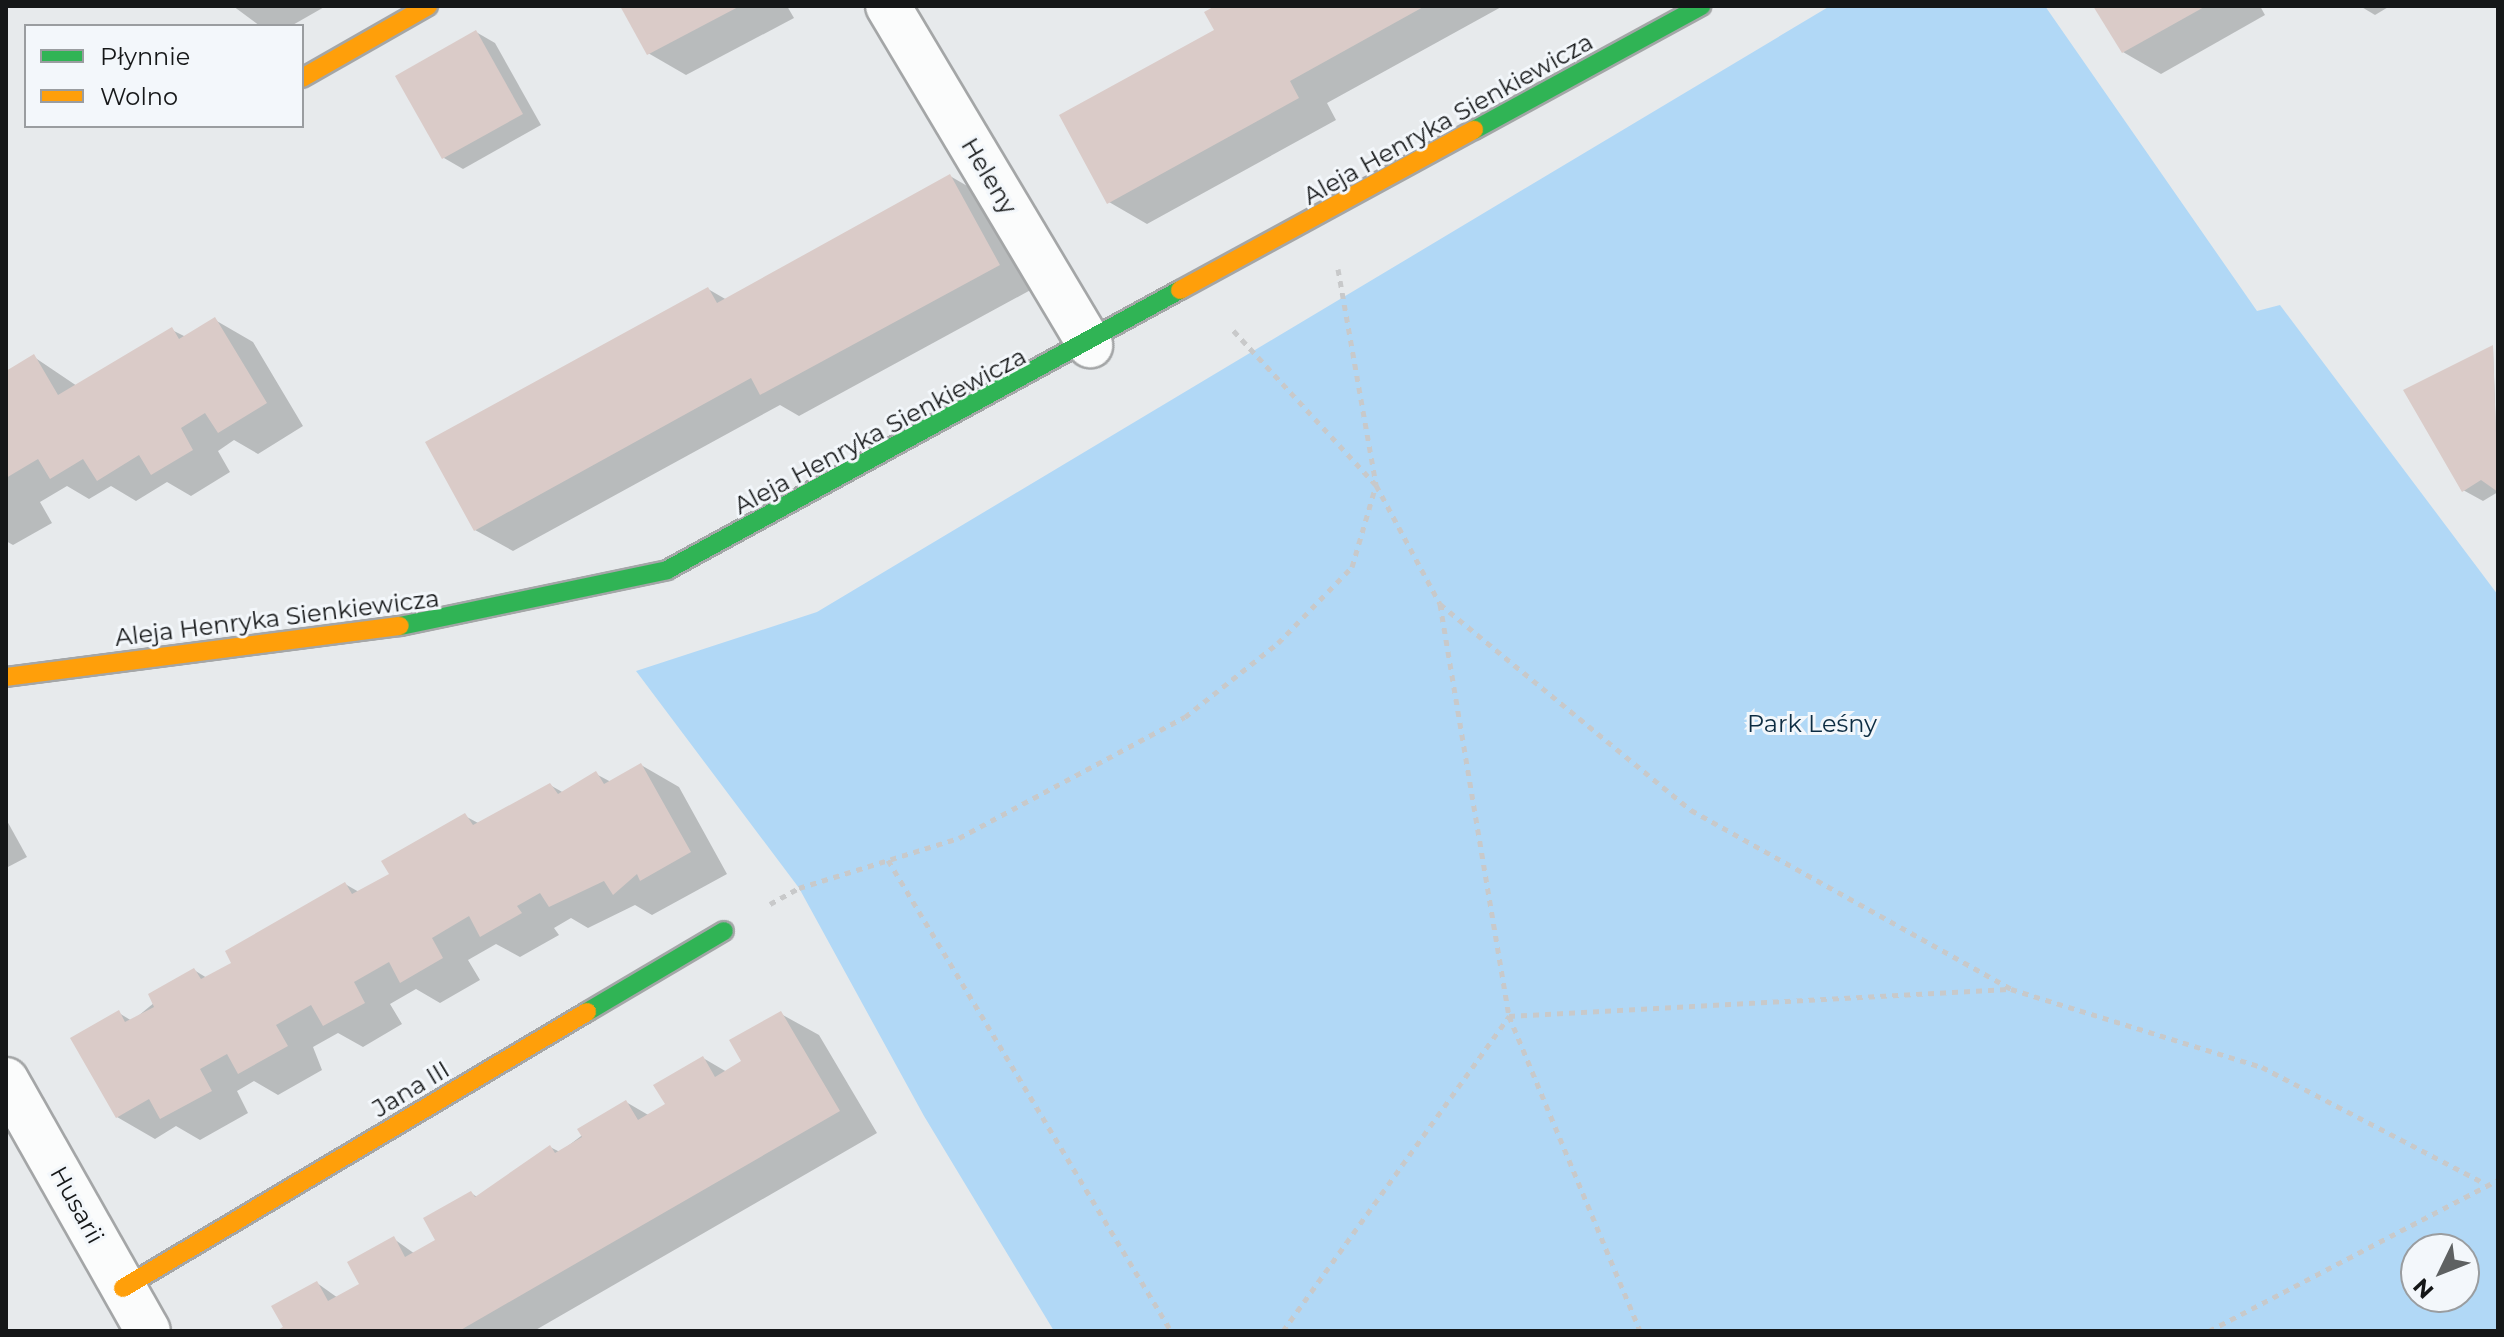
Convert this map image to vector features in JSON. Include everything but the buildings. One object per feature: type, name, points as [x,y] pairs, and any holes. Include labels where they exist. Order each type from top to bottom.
[{"type":"street","points":[[304,77],[428,6]]},
{"type":"street","name":"Heleny","points":[[888,6],[1090,345]]},
{"type":"street","name":"Aleja Henryka Sienkiewicza","points":[[6,677],[464,618],[667,570],[1090,345],[1701,6]]},
{"type":"street","name":"Jana III","points":[[123,1288],[724,931]]},
{"type":"street","name":"Husarii","points":[[6,1080],[148,1331]]},
{"type":"path","points":[[724,931],[799,888],[959,838],[1185,717],[1278,643],[1352,567],[1376,485],[1328,213]]},
{"type":"path","points":[[1193,288],[1376,485],[1440,604],[1509,1016],[1640,1331]]},
{"type":"path","points":[[1440,604],[1691,810],[2011,989],[2262,1067],[2484,1183]]},
{"type":"path","points":[[888,860],[1171,1331]]},
{"type":"path","points":[[1509,1016],[2011,989]]},
{"type":"path","points":[[1283,1331],[1509,1016]]},
{"type":"path","points":[[2209,1331],[2484,1183],[2498,1180]]},
{"type":"green space","name":"Park Leśny","points":[[1830,6],[2045,6],[2257,311],[2280,305],[2498,595],[2498,1331],[1054,1331],[924,1116],[799,888],[636,671],[817,612]]},
{"type":"traffic: fast","points":[[1474,130],[1701,6]]},
{"type":"traffic: fast","points":[[400,626],[667,570],[1180,290]]},
{"type":"traffic: fast","points":[[587,1012],[724,931]]},
{"type":"traffic: slow","points":[[304,77],[428,6]]},
{"type":"traffic: slow","points":[[1180,290],[1474,130]]},
{"type":"traffic: slow","points":[[6,677],[400,626]]},
{"type":"traffic: slow","points":[[123,1288],[587,1012]]}]
